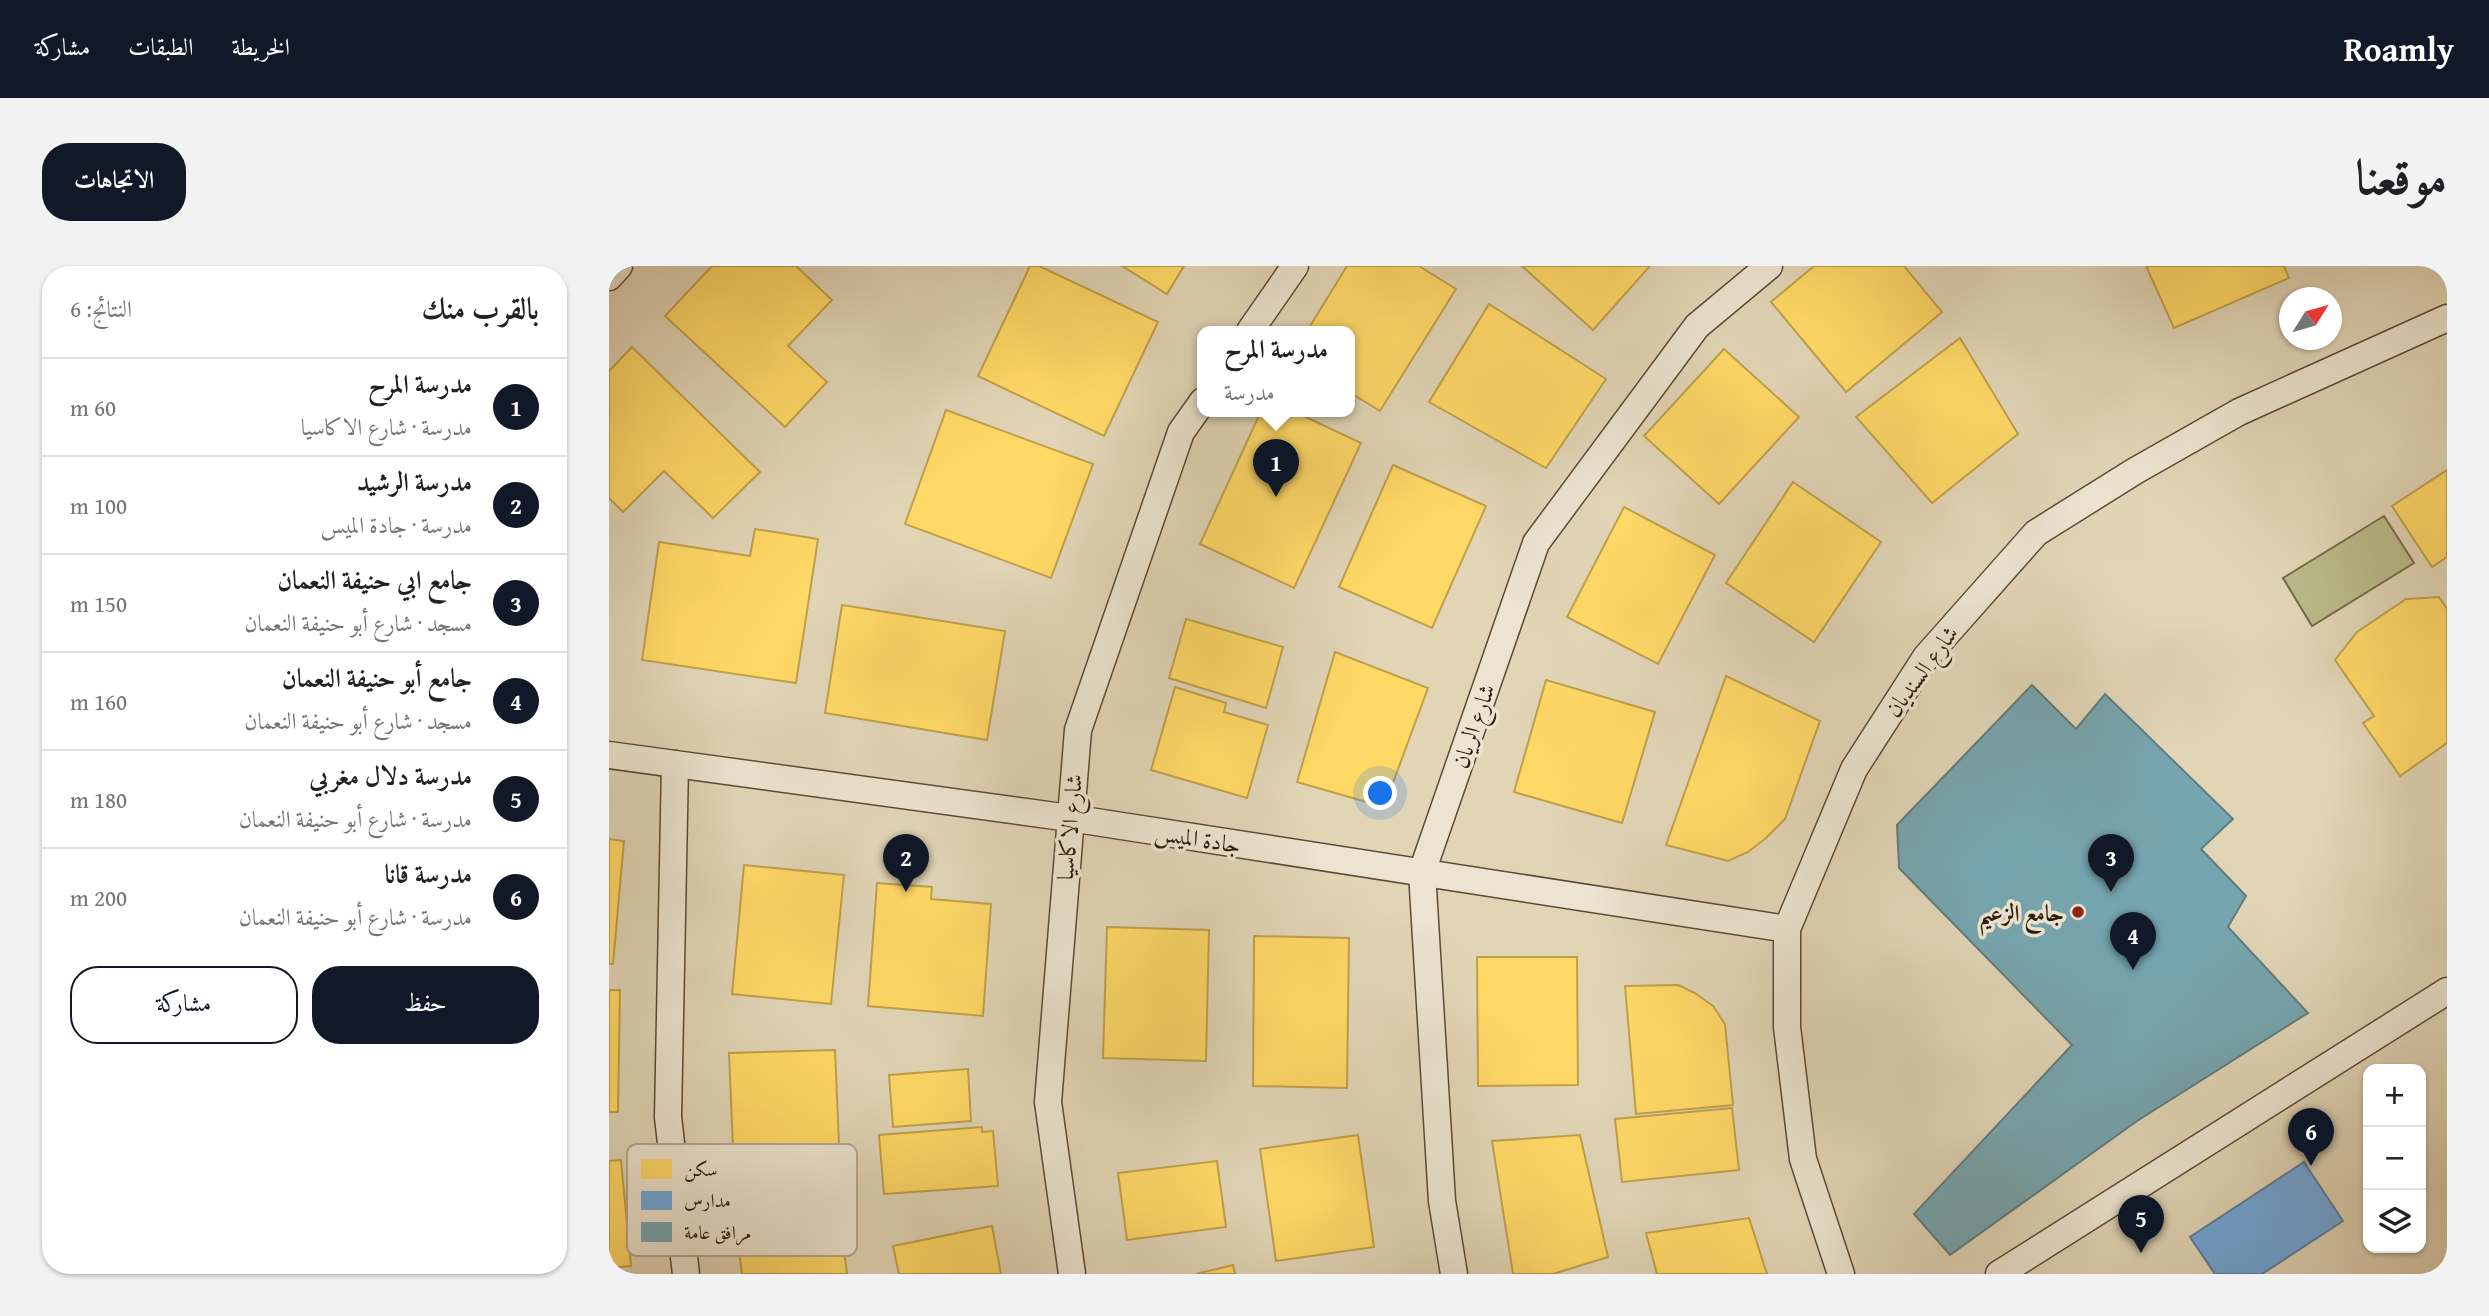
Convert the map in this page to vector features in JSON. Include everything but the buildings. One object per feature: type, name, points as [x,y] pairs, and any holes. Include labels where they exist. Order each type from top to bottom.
[{"type":"street","points":[[609,277],[619,266]]},
{"type":"street","points":[[1254,326],[1295,266]]},
{"type":"street","name":"شارع الريان","points":[[1454,1274],[1442,1201],[1422,872],[1536,542],[1697,326],[1769,266]]},
{"type":"street","name":"شارع السنديان","points":[[1841,1274],[1803,1159],[1787,1027],[1787,929],[1854,769],[1926,657],[2036,533],[2239,412],[2447,318]]},
{"type":"street","name":"شارع الاكاسيا","points":[[1072,1274],[1048,1102],[1077,730],[1181,432],[1197,408]]},
{"type":"street","name":"جادة الميس","points":[[609,755],[1069,818],[1787,929]]},
{"type":"street","points":[[671,1144],[668,1117],[675,764]]},
{"type":"street","points":[[1999,1274],[2447,991]]},
{"type":"street","points":[[685,1256],[687,1274]]},
{"type":"green space","points":[[2384,516],[2414,563],[2312,626],[2283,578]]},
{"type":"place","name":"مدرسة المرح","points":[[1276,497]]},
{"type":"place","name":"مدرسة الرشيد","points":[[906,892]]},
{"type":"place","name":"جامع ابي حنيفة النعمان","points":[[2111,892]]},
{"type":"place","name":"جامع الزعيم","points":[[2078,912]]},
{"type":"place","name":"جامع أبو حنيفة النعمان","points":[[2133,970]]},
{"type":"place","name":"مدرسة قانا","points":[[2311,1166]]},
{"type":"place","name":"مدرسة دلال مغربي","points":[[2141,1253]]}]
